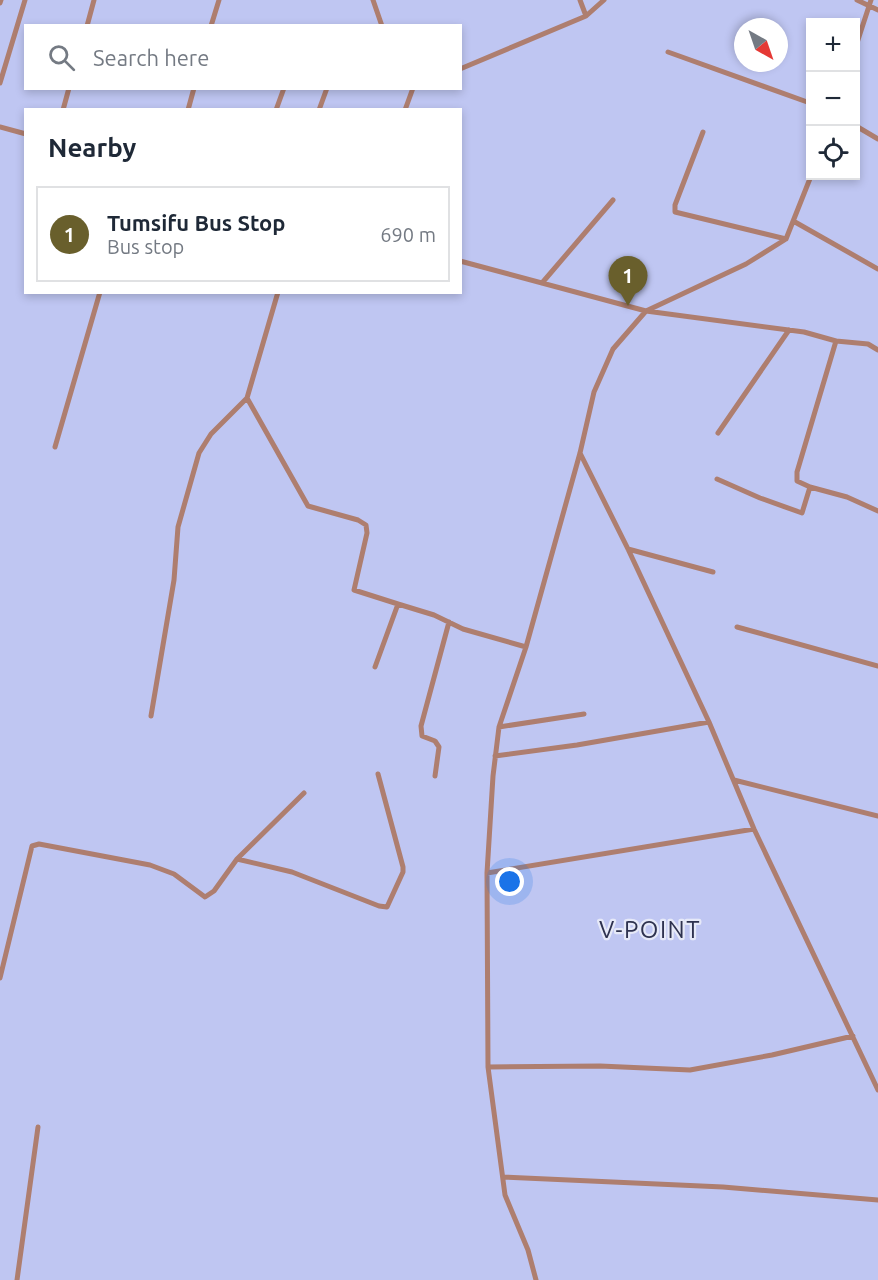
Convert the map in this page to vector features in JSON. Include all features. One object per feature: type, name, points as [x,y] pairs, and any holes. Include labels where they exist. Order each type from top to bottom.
[{"type":"street","points":[[0,83],[25,0]]},
{"type":"street","points":[[88,24],[94,0]]},
{"type":"street","points":[[212,24],[219,0]]},
{"type":"street","points":[[373,0],[381,24]]},
{"type":"street","points":[[580,0],[586,16]]},
{"type":"street","points":[[462,68],[586,16],[604,0]]},
{"type":"street","points":[[857,0],[870,3],[878,9]]},
{"type":"street","points":[[860,32],[870,3]]},
{"type":"street","points":[[668,51],[806,103]]},
{"type":"street","points":[[64,108],[68,90]]},
{"type":"street","points":[[189,108],[193,90]]},
{"type":"street","points":[[277,108],[283,90]]},
{"type":"street","points":[[320,108],[326,90]]},
{"type":"street","points":[[406,108],[412,90]]},
{"type":"street","points":[[0,127],[24,133]]},
{"type":"street","points":[[860,129],[878,139]]},
{"type":"street","points":[[703,132],[675,205],[675,212],[786,239]]},
{"type":"street","points":[[536,1280],[528,1250],[505,1195],[488,1067],[487,873],[495,756],[500,727],[526,647],[580,453],[594,392],[612,349],[646,311],[746,264],[786,239],[795,222],[810,180]]},
{"type":"street","points":[[542,283],[613,200]]},
{"type":"street","points":[[795,222],[878,269]]},
{"type":"street","points":[[462,262],[646,311],[789,330],[836,341],[868,345],[878,350]]},
{"type":"street","points":[[55,447],[99,294]]},
{"type":"street","points":[[151,716],[174,580],[178,527],[199,453],[212,434],[247,399],[277,294]]},
{"type":"street","points":[[718,434],[789,330]]},
{"type":"street","points":[[836,341],[797,472],[797,481],[846,497],[878,511]]},
{"type":"street","points":[[247,399],[308,506],[358,520],[366,525],[367,533],[354,590],[449,622],[463,629],[526,647]]},
{"type":"street","points":[[580,453],[709,722],[754,829],[878,1090]]},
{"type":"street","points":[[717,479],[798,513],[805,508],[810,487]]},
{"type":"street","points":[[628,549],[713,572]]},
{"type":"street","points":[[375,667],[398,604]]},
{"type":"street","points":[[435,776],[439,747],[435,741],[422,736],[421,726],[449,622]]},
{"type":"street","points":[[737,627],[878,666]]},
{"type":"street","points":[[500,727],[584,714]]},
{"type":"street","points":[[495,756],[577,746],[709,722]]},
{"type":"street","points":[[237,859],[292,872],[379,906],[387,907],[403,873],[403,867],[378,774]]},
{"type":"street","points":[[734,780],[878,816]]},
{"type":"street","points":[[0,978],[32,846],[39,844],[150,865],[174,874],[205,897],[214,891],[237,859],[304,793]]},
{"type":"street","points":[[487,873],[754,829]]},
{"type":"street","points":[[488,1067],[600,1066],[690,1070],[772,1055],[853,1036]]},
{"type":"street","points":[[17,1280],[38,1127]]},
{"type":"street","points":[[503,1177],[723,1187],[878,1200]]},
{"type":"place","name":"Tumsifu Bus Stop","points":[[628,306]]},
{"type":"district","name":"V-POINT","points":[[650,929]]}]
